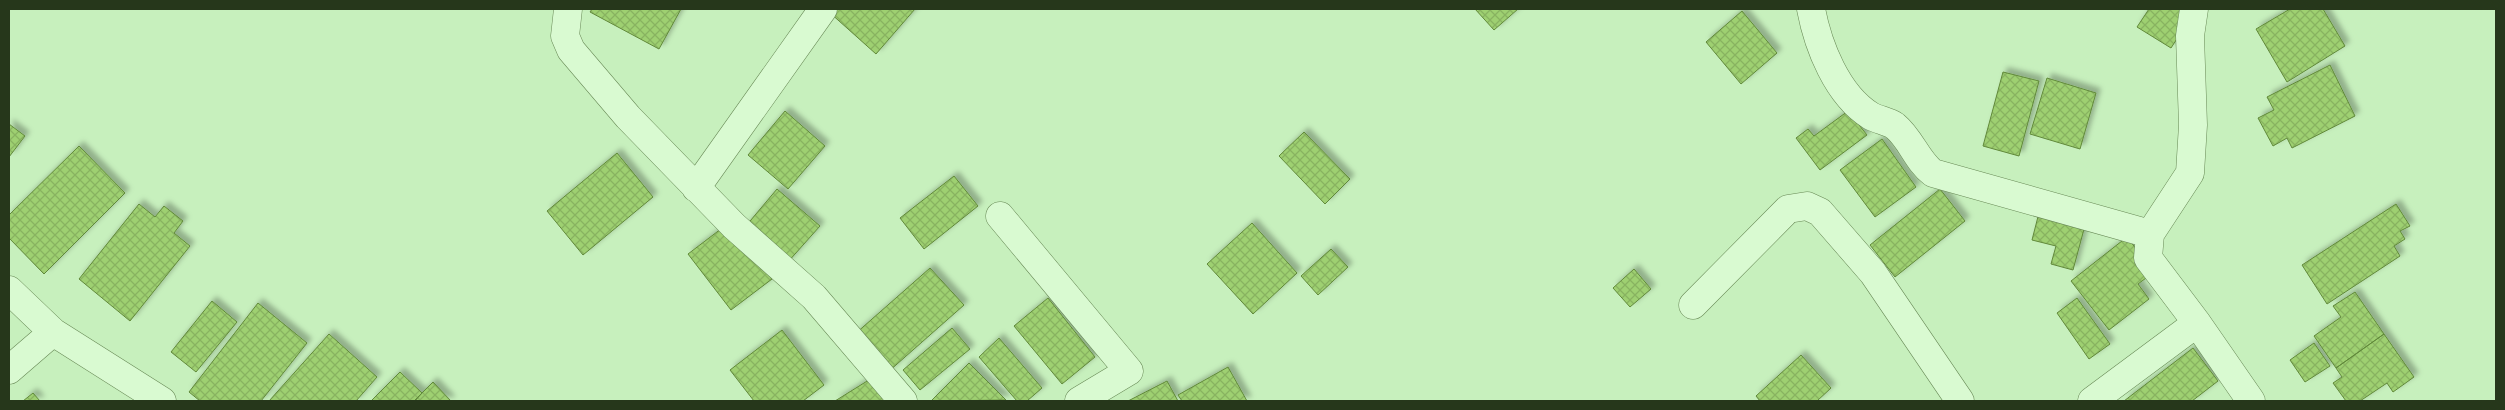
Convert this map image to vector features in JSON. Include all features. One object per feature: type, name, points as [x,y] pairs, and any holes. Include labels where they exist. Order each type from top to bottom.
[{"type":"street","points":[[568,9],[565,36],[571,50],[628,117],[734,226],[814,297],[903,401]]},
{"type":"street","points":[[696,188],[823,9]]},
{"type":"street","points":[[1811,9],[1815,30],[1842,92],[1870,115],[1894,125],[1911,143],[1926,168],[1933,173],[2150,234]]},
{"type":"street","points":[[2194,9],[2190,36],[2193,125],[2190,174],[2150,234],[2148,258],[2197,323],[2251,401]]},
{"type":"street","points":[[1693,305],[1788,209],[1807,206],[1820,212],[1874,273],[1960,401]]},
{"type":"street","points":[[1000,216],[1129,371],[1079,401]]},
{"type":"street","points":[[9,290],[53,332],[162,401]]},
{"type":"street","points":[[2092,401],[2197,323]]},
{"type":"street","points":[[9,370],[53,332]]},
{"type":"building","points":[[592,9],[681,9],[659,49],[590,12]]},
{"type":"building","points":[[832,9],[915,9],[876,54],[829,12]]},
{"type":"building","points":[[1475,9],[1518,9],[1494,30]]},
{"type":"building","points":[[2149,9],[2178,9],[2191,17],[2171,48],[2137,27]]},
{"type":"building","points":[[2290,9],[2323,9],[2345,46],[2287,82],[2256,29]]},
{"type":"building","points":[[1742,11],[1777,53],[1741,84],[1706,42]]},
{"type":"building","points":[[2330,65],[2355,116],[2292,148],[2287,138],[2273,146],[2258,118],[2274,110],[2267,97]]},
{"type":"building","points":[[2003,72],[2039,81],[2019,156],[1983,146]]},
{"type":"building","points":[[2047,78],[2096,93],[2080,149],[2030,134]]},
{"type":"building","points":[[785,111],[825,146],[788,189],[748,155]]},
{"type":"building","points":[[1848,111],[1867,135],[1820,170],[1796,138],[1808,129],[1814,136]]},
{"type":"building","points":[[9,124],[25,136],[9,157]]},
{"type":"building","points":[[1304,132],[1350,179],[1325,204],[1279,156]]},
{"type":"building","points":[[1882,139],[1916,187],[1875,217],[1840,170]]},
{"type":"building","points":[[79,146],[125,193],[44,274],[9,238],[9,215]]},
{"type":"building","points":[[617,153],[653,197],[583,255],[547,211]]},
{"type":"building","points":[[954,176],[978,206],[924,249],[900,218]]},
{"type":"building","points":[[777,189],[820,226],[787,263],[745,227]]},
{"type":"building","points":[[1940,189],[1965,221],[1895,277],[1870,245]]},
{"type":"building","points":[[139,204],[155,217],[164,206],[183,221],[174,233],[190,246],[130,321],[79,279]]},
{"type":"building","points":[[2396,204],[2410,226],[2400,231],[2405,239],[2394,246],[2400,256],[2327,304],[2302,265]]},
{"type":"building","points":[[2041,205],[2087,218],[2073,270],[2051,264],[2056,246],[2032,240]]},
{"type":"building","points":[[730,222],[772,279],[731,310],[688,254]]},
{"type":"building","points":[[1252,223],[1297,273],[1253,314],[1207,264]]},
{"type":"building","points":[[2127,237],[2154,272],[2138,284],[2149,299],[2109,330],[2071,281]]},
{"type":"building","points":[[1331,249],[1348,267],[1318,295],[1301,276]]},
{"type":"building","points":[[930,268],[964,305],[888,372],[855,334]]},
{"type":"building","points":[[1634,269],[1651,289],[1630,307],[1613,288]]},
{"type":"building","points":[[2355,292],[2384,334],[2336,368],[2314,336],[2341,317],[2333,306]]},
{"type":"building","points":[[1048,298],[1095,357],[1062,384],[1014,326]]},
{"type":"building","points":[[2077,298],[2110,344],[2089,359],[2057,313]]},
{"type":"building","points":[[212,301],[237,322],[196,372],[171,352]]},
{"type":"building","points":[[258,303],[307,343],[261,401],[200,401],[189,392]]},
{"type":"building","points":[[952,328],[970,349],[920,390],[903,370]]},
{"type":"building","points":[[782,330],[824,385],[803,401],[754,401],[730,370]]},
{"type":"building","points":[[329,334],[377,377],[356,401],[269,401]]},
{"type":"building","points":[[2384,334],[2414,377],[2393,392],[2387,383],[2360,401],[2346,401],[2333,383],[2342,377],[2336,368]]},
{"type":"building","points":[[999,338],[1042,388],[1027,401],[1017,401],[979,357]]},
{"type":"building","points":[[2314,343],[2330,366],[2305,382],[2290,360]]},
{"type":"building","points":[[2193,348],[2218,381],[2192,401],[2124,401]]},
{"type":"building","points":[[1801,355],[1831,388],[1817,401],[1760,401],[1756,396]]},
{"type":"building","points":[[969,363],[1006,400],[933,401],[932,400]]},
{"type":"building","points":[[1228,367],[1247,401],[1182,401],[1178,395]]},
{"type":"building","points":[[400,372],[422,393],[415,401],[371,401]]},
{"type":"building","points":[[872,378],[887,401],[835,401]]},
{"type":"building","points":[[1167,381],[1178,401],[1128,401]]},
{"type":"building","points":[[433,382],[451,401],[414,401]]},
{"type":"building","points":[[33,393],[40,401],[23,401]]}]
